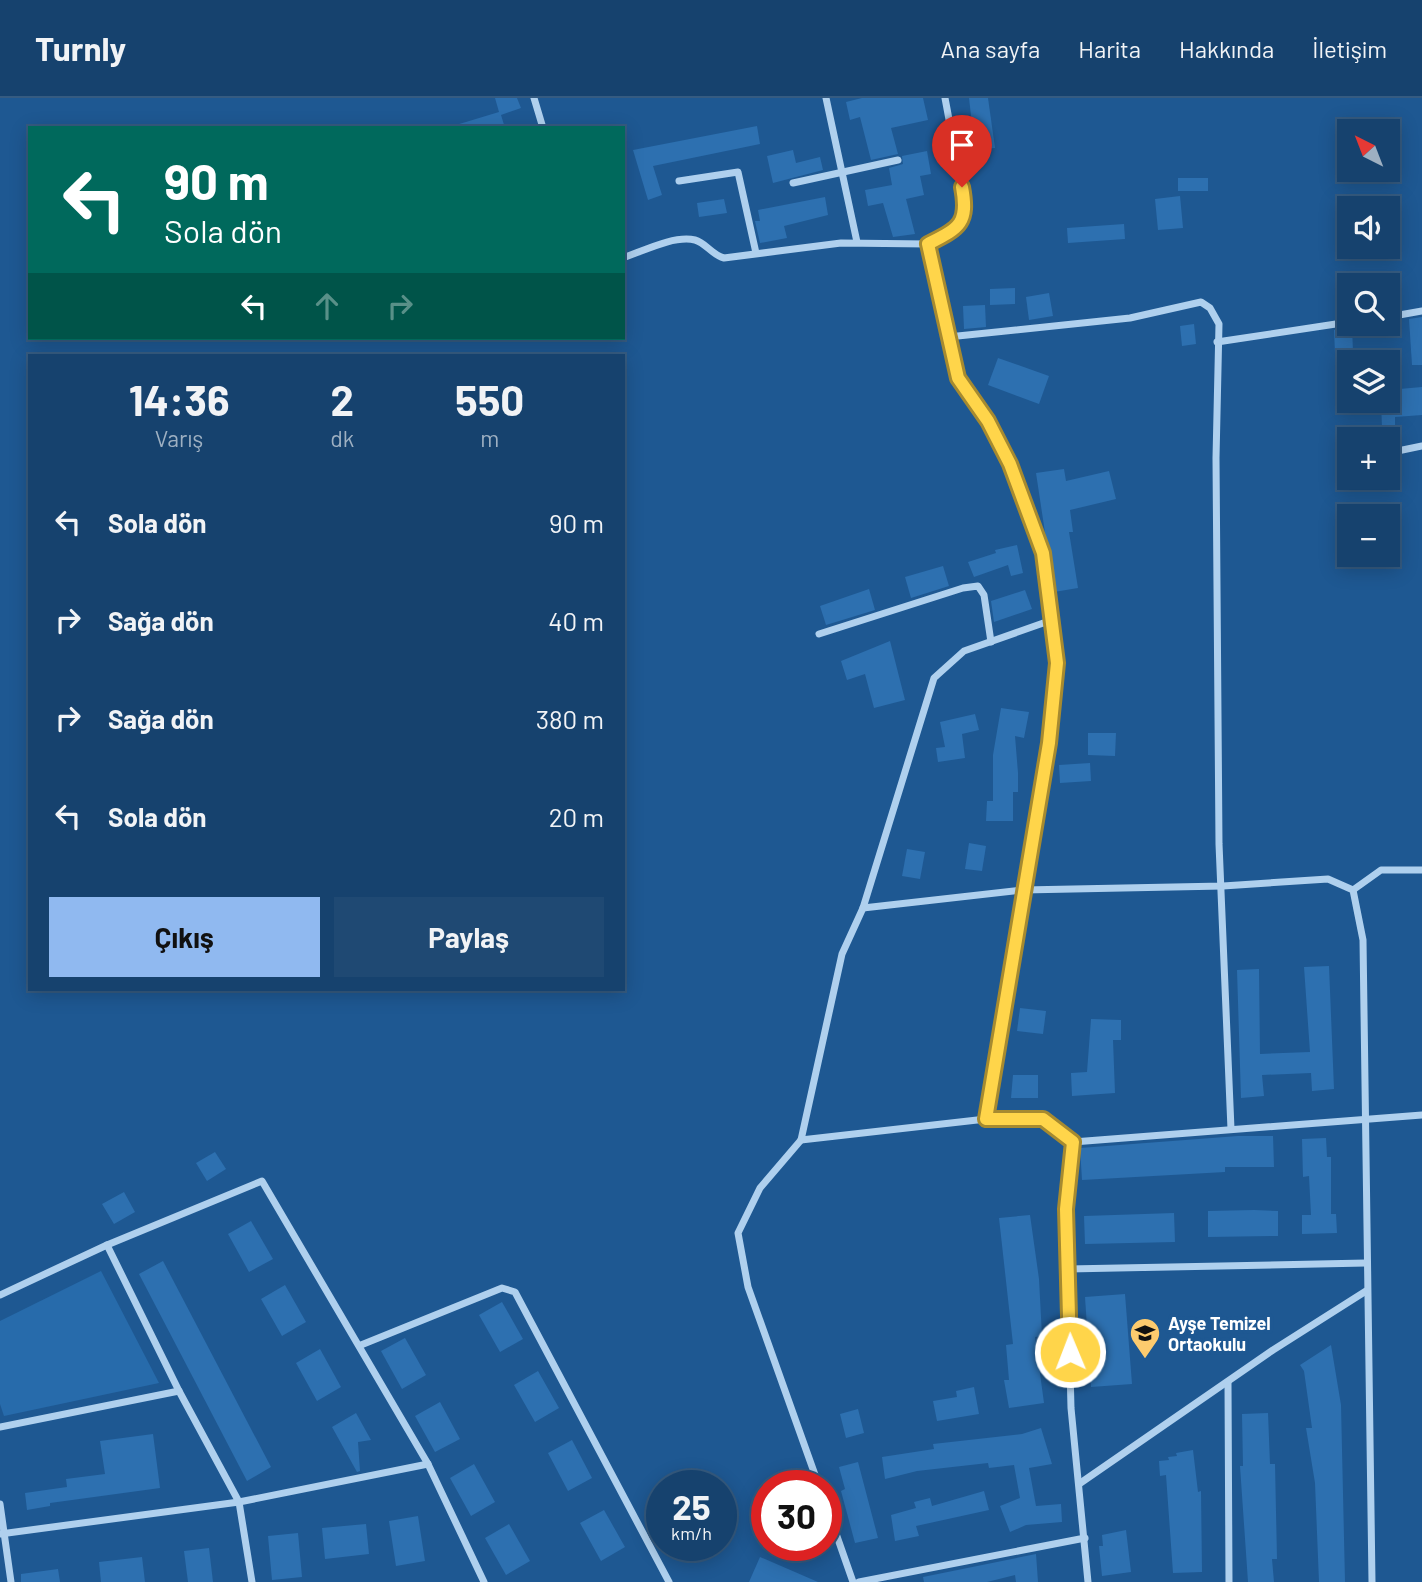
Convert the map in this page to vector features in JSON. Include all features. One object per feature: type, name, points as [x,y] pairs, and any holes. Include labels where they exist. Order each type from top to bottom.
[{"type":"street","points":[[534,98],[542,126]]},
{"type":"street","points":[[826,98],[857,242]]},
{"type":"street","points":[[625,257],[674,241],[690,239],[699,241],[716,256],[724,258],[857,242],[928,244],[960,223],[966,210],[945,98]]},
{"type":"street","points":[[793,183],[898,160]]},
{"type":"street","points":[[679,181],[738,172],[756,253]]},
{"type":"street","points":[[928,244],[958,378],[1005,453],[1043,553],[1049,621],[1057,663],[1049,743],[986,1119]]},
{"type":"street","points":[[948,337],[1130,318],[1201,302],[1210,308],[1219,324],[1218,790],[1231,1129]]},
{"type":"street","points":[[1400,315],[1422,312]]},
{"type":"street","points":[[1217,342],[1337,325]]},
{"type":"street","points":[[1400,451],[1422,446]]},
{"type":"street","points":[[819,634],[963,588],[978,586],[984,594],[991,642]]},
{"type":"street","points":[[813,1470],[748,1287],[738,1233],[760,1188],[801,1140],[842,954],[863,908],[934,678],[964,651],[1049,621]]},
{"type":"street","points":[[1353,890],[1381,870],[1422,870]]},
{"type":"street","points":[[863,908],[1023,890],[1223,886],[1328,879],[1353,890]]},
{"type":"street","points":[[1353,890],[1363,940],[1372,1582]]},
{"type":"street","points":[[801,1140],[986,1119],[1043,1119],[1073,1142],[1422,1115]]},
{"type":"street","points":[[1073,1142],[1066,1209],[1071,1408],[1088,1582]]},
{"type":"street","points":[[0,1295],[107,1245],[262,1181],[361,1345],[428,1464],[484,1582]]},
{"type":"street","points":[[107,1245],[179,1391],[239,1502],[252,1582]]},
{"type":"street","points":[[1068,1269],[1366,1263]]},
{"type":"street","points":[[361,1345],[502,1288],[515,1292],[669,1582]]},
{"type":"street","points":[[1079,1484],[1366,1291]]},
{"type":"street","points":[[1228,1383],[1228,1582]]},
{"type":"street","points":[[0,1427],[179,1391]]},
{"type":"street","points":[[3,1534],[239,1502],[428,1464]]},
{"type":"street","points":[[0,1504],[12,1582]]},
{"type":"street","points":[[859,1582],[1085,1538]]},
{"type":"street","points":[[842,1551],[853,1582]]},
{"type":"shaded area","points":[[101,1271],[159,1383],[4,1416],[0,1404],[0,1321]]},
{"type":"building","points":[[495,98],[517,98],[521,108],[501,115],[504,126],[456,125],[499,112]]},
{"type":"building","points":[[862,98],[923,98],[928,120],[891,128],[898,154],[871,160],[860,117],[850,120],[846,102]]},
{"type":"building","points":[[969,98],[988,98],[995,148],[975,150]]},
{"type":"building","points":[[757,126],[760,144],[653,166],[662,195],[648,200],[633,150]]},
{"type":"building","points":[[793,150],[796,163],[820,157],[823,170],[773,183],[767,156]]},
{"type":"building","points":[[927,151],[931,174],[920,176],[924,195],[906,199],[915,234],[893,237],[883,203],[868,206],[865,190],[892,185],[889,168],[903,164],[902,156]]},
{"type":"building","points":[[1178,178],[1208,178],[1208,191],[1178,191]]},
{"type":"building","points":[[1180,196],[1183,228],[1158,230],[1155,199]]},
{"type":"building","points":[[825,197],[828,215],[784,226],[787,238],[760,243],[755,221],[760,221],[758,210]]},
{"type":"building","points":[[724,199],[727,213],[699,217],[697,203]]},
{"type":"building","points":[[1124,224],[1125,239],[1068,243],[1067,228]]},
{"type":"building","points":[[1015,288],[1015,304],[990,305],[990,289]]},
{"type":"building","points":[[1049,293],[1053,316],[1029,320],[1026,297]]},
{"type":"building","points":[[985,305],[986,327],[964,329],[963,306]]},
{"type":"building","points":[[1422,317],[1422,365],[1412,365],[1409,319]]},
{"type":"building","points":[[1194,324],[1196,344],[1182,346],[1180,326]]},
{"type":"building","points":[[1334,330],[1337,330],[1337,336],[1352,336],[1353,350],[1337,350],[1335,353]]},
{"type":"building","points":[[998,358],[1049,376],[1039,404],[988,385]]},
{"type":"building","points":[[1422,387],[1422,415],[1395,417],[1395,427],[1382,427],[1381,413],[1400,413],[1400,389]]},
{"type":"building","points":[[1064,469],[1066,481],[1109,471],[1116,499],[1070,510],[1073,532],[1069,532],[1078,588],[1054,592],[1036,473]]},
{"type":"building","points":[[1017,545],[1023,573],[1011,576],[1008,565],[974,577],[968,562],[996,553],[995,550]]},
{"type":"building","points":[[943,566],[949,586],[911,598],[905,577]]},
{"type":"building","points":[[869,589],[875,610],[826,625],[820,606]]},
{"type":"building","points":[[1025,590],[1032,609],[994,622],[991,601]]},
{"type":"building","points":[[890,641],[905,700],[874,708],[865,674],[847,680],[841,661]]},
{"type":"building","points":[[1001,708],[1029,712],[1024,738],[1015,736],[1018,792],[1013,792],[1013,821],[986,821],[987,801],[993,801],[993,755]]},
{"type":"building","points":[[975,714],[979,730],[962,734],[965,758],[938,762],[936,748],[945,747],[940,722]]},
{"type":"building","points":[[1088,733],[1116,733],[1115,756],[1088,755]]},
{"type":"building","points":[[1090,763],[1091,781],[1060,783],[1059,765]]},
{"type":"building","points":[[969,843],[986,846],[982,871],[965,869]]},
{"type":"building","points":[[907,849],[925,852],[920,879],[902,876]]},
{"type":"building","points":[[1329,966],[1334,1089],[1312,1091],[1311,1073],[1262,1075],[1264,1096],[1241,1098],[1237,970],[1259,969],[1260,1054],[1310,1052],[1304,967]]},
{"type":"building","points":[[1020,1008],[1046,1011],[1043,1034],[1017,1031]]},
{"type":"building","points":[[1091,1019],[1121,1020],[1121,1040],[1113,1040],[1115,1093],[1072,1096],[1071,1073],[1087,1072]]},
{"type":"building","points":[[1013,1075],[1038,1075],[1038,1098],[1011,1098]]},
{"type":"building","points":[[1238,1136],[1273,1136],[1274,1167],[1225,1167],[1225,1172],[1082,1180],[1080,1148]]},
{"type":"building","points":[[1326,1138],[1327,1157],[1331,1157],[1331,1214],[1336,1214],[1337,1233],[1302,1234],[1302,1215],[1311,1215],[1309,1176],[1303,1177],[1302,1139]]},
{"type":"building","points":[[215,1152],[226,1169],[207,1181],[196,1163]]},
{"type":"building","points":[[124,1192],[135,1212],[114,1224],[102,1204]]},
{"type":"building","points":[[1208,1211],[1278,1211],[1278,1236],[1208,1237]]},
{"type":"building","points":[[1174,1213],[1175,1242],[1085,1244],[1084,1216]]},
{"type":"building","points":[[1030,1215],[1039,1279],[1042,1336],[1035,1337],[1044,1403],[1009,1408],[1004,1380],[1009,1380],[1006,1345],[1013,1344],[999,1218]]},
{"type":"building","points":[[251,1221],[273,1259],[249,1272],[228,1234]]},
{"type":"building","points":[[163,1261],[271,1467],[247,1481],[139,1274]]},
{"type":"building","points":[[285,1285],[306,1322],[282,1336],[261,1299]]},
{"type":"building","points":[[1125,1294],[1132,1384],[1091,1387],[1085,1297]]},
{"type":"building","points":[[502,1302],[523,1339],[500,1352],[479,1315]]},
{"type":"building","points":[[405,1338],[426,1375],[402,1389],[381,1351]]},
{"type":"building","points":[[1331,1345],[1341,1405],[1345,1582],[1319,1582],[1315,1483],[1306,1428],[1312,1428],[1304,1371],[1300,1365]]},
{"type":"building","points":[[320,1349],[341,1387],[317,1401],[296,1363]]},
{"type":"building","points":[[538,1371],[559,1408],[535,1422],[514,1385]]},
{"type":"building","points":[[974,1387],[979,1414],[937,1421],[933,1401],[957,1397],[956,1391]]},
{"type":"building","points":[[440,1402],[460,1439],[435,1452],[415,1416]]},
{"type":"building","points":[[858,1409],[864,1433],[846,1438],[840,1414]]},
{"type":"building","points":[[356,1413],[371,1440],[358,1442],[360,1471],[357,1472],[332,1427]]},
{"type":"building","points":[[1268,1413],[1270,1464],[1275,1464],[1277,1559],[1272,1559],[1274,1582],[1248,1582],[1240,1466],[1243,1466],[1242,1414]]},
{"type":"building","points":[[1041,1428],[1052,1464],[1029,1468],[1036,1506],[1061,1504],[1062,1522],[1026,1525],[1010,1532],[1000,1506],[1020,1498],[1014,1465],[989,1468],[988,1463],[917,1471],[885,1479],[882,1457],[934,1449],[933,1444],[1022,1434]]},
{"type":"building","points":[[153,1434],[160,1488],[50,1503],[50,1506],[27,1510],[25,1493],[67,1487],[66,1479],[105,1474],[100,1441]]},
{"type":"building","points":[[572,1440],[592,1478],[568,1491],[548,1453]]},
{"type":"building","points":[[1193,1450],[1198,1492],[1201,1491],[1202,1572],[1173,1573],[1166,1475],[1160,1476],[1159,1461],[1169,1460],[1168,1457],[1177,1456],[1176,1453]]},
{"type":"building","points":[[858,1462],[878,1538],[855,1543],[842,1495],[845,1489],[842,1470],[839,1467]]},
{"type":"building","points":[[474,1464],[495,1502],[471,1516],[450,1478]]},
{"type":"building","points":[[984,1491],[989,1510],[916,1526],[919,1536],[895,1541],[891,1515],[916,1508],[914,1502],[930,1498],[932,1506]]},
{"type":"building","points":[[604,1510],[625,1547],[601,1561],[580,1523]]},
{"type":"building","points":[[418,1516],[425,1561],[396,1566],[389,1521]]},
{"type":"building","points":[[366,1524],[369,1554],[325,1559],[322,1528]]},
{"type":"building","points":[[509,1524],[530,1561],[506,1575],[485,1538]]},
{"type":"building","points":[[1126,1530],[1131,1572],[1102,1576],[1099,1546],[1103,1546],[1102,1535]]},
{"type":"building","points":[[298,1533],[302,1577],[272,1580],[268,1536]]},
{"type":"building","points":[[209,1548],[213,1582],[188,1582],[184,1551]]},
{"type":"building","points":[[1036,1554],[1038,1582],[1016,1582],[1015,1575],[987,1582],[924,1582],[923,1577]]},
{"type":"building","points":[[142,1557],[145,1582],[101,1582],[99,1562]]},
{"type":"building","points":[[758,1561],[769,1561],[818,1582],[749,1582]]},
{"type":"building","points":[[58,1569],[60,1582],[21,1582],[21,1574]]},
{"type":"place","name":"Ayşe Temizel Ortaokulu","points":[[1145,1360]]},
{"type":"route","points":[[962,187],[966,210],[960,223],[928,244],[933,276],[958,378],[988,421],[1010,464],[1043,553],[1049,621],[1057,663],[1049,743],[986,1119],[1043,1119],[1073,1142],[1066,1209],[1070,1352]]}]
